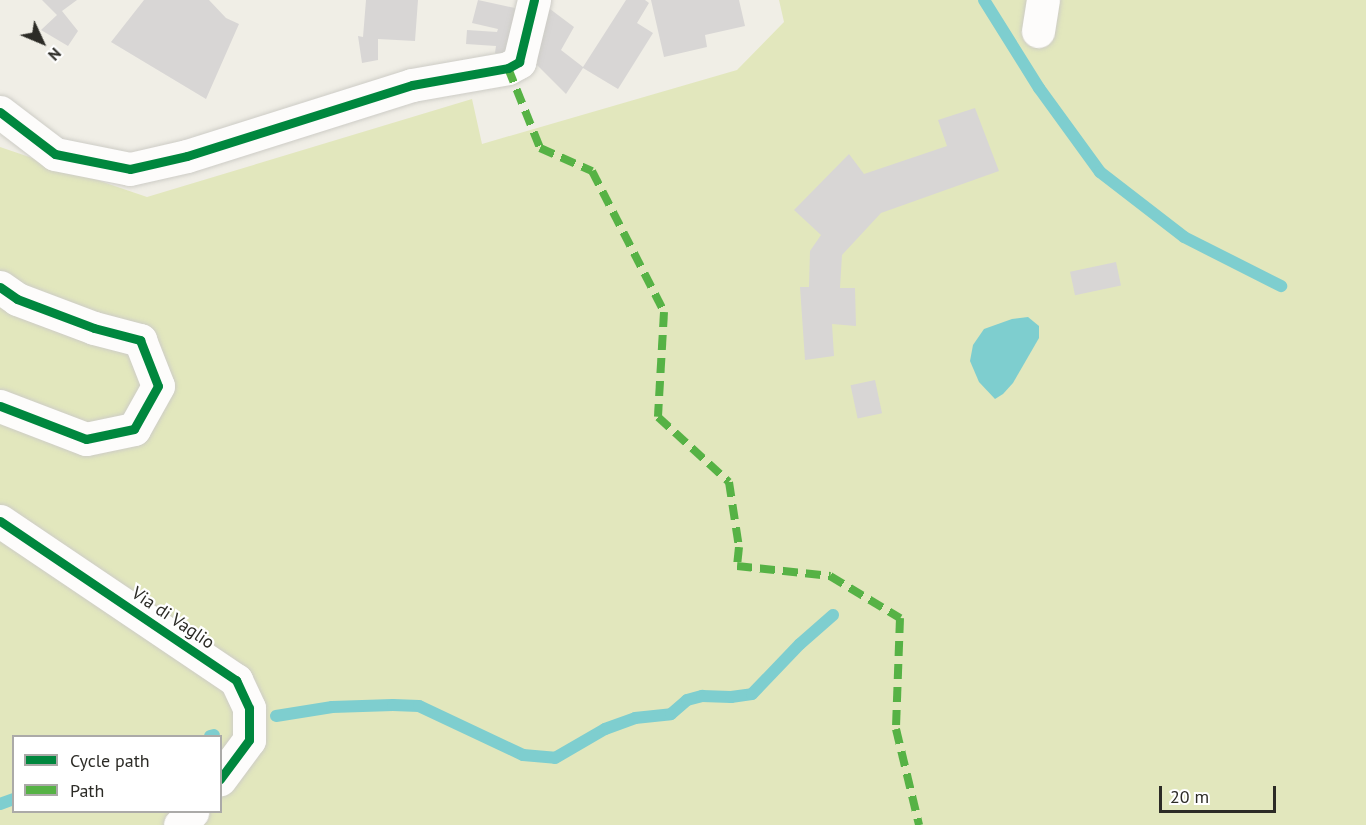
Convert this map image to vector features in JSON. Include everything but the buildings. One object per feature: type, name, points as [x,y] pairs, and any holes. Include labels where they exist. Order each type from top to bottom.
[{"type":"street","points":[[0,112],[55,154],[130,169],[188,156],[412,85],[508,68],[519,62],[534,0]]},
{"type":"street","points":[[0,287],[17,299],[94,328],[140,340],[158,386],[134,429],[86,439],[0,406]]},
{"type":"street","name":"Via di Vaglio","points":[[0,521],[236,681],[249,708],[249,740],[222,776]]},
{"type":"street","points":[[180,825],[191,813]]},
{"type":"green space","points":[[779,0],[1366,0],[1366,825],[195,825],[207,813],[222,813],[222,797],[261,705],[0,507],[0,147],[147,197],[472,99],[482,144],[737,70],[784,22]]},
{"type":"green space","points":[[0,535],[226,688],[237,710],[237,737],[222,758],[222,735],[12,735],[12,813],[175,813],[164,825],[0,825]]},
{"type":"water","points":[[1028,317],[1039,326],[1039,338],[1013,383],[995,399],[979,382],[970,361],[973,345],[984,329],[1012,319]]},
{"type":"waterway","points":[[984,0],[1039,88],[1100,172],[1184,237],[1281,286]]},
{"type":"waterway","points":[[276,716],[332,707],[419,706],[523,755],[555,758],[605,729],[635,718],[671,714],[687,700],[702,696],[731,697],[752,694],[800,644],[833,615]]},
{"type":"waterway","points":[[0,804],[12,800]]},
{"type":"marked path","points":[[508,68],[540,148],[592,171],[664,312],[658,417],[729,482],[739,547],[737,566],[830,576],[900,618],[896,729],[919,825]]},
{"type":"cycle path","points":[[0,112],[55,154],[130,169],[187,156],[412,85],[508,68],[519,62],[534,0]]},
{"type":"cycle path","points":[[0,287],[17,299],[94,328],[140,340],[158,386],[134,429],[86,439],[0,406]]},
{"type":"cycle path","points":[[0,521],[236,680],[249,708],[249,740],[222,776]]}]
